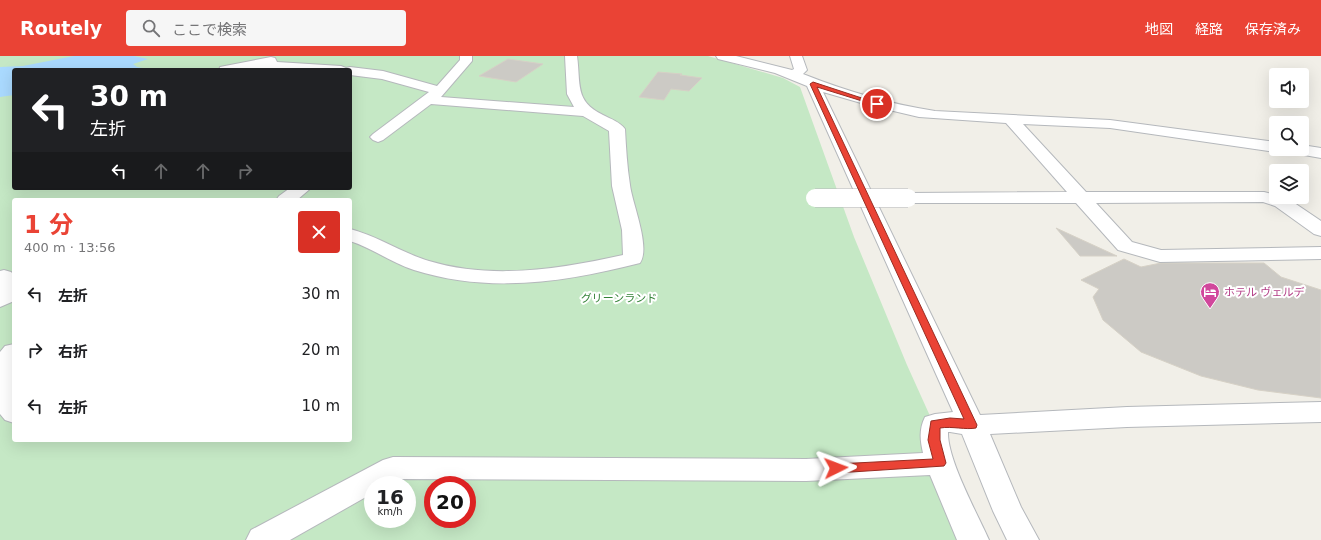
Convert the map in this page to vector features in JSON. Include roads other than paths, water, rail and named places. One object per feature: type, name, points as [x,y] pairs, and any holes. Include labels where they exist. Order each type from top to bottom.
[{"type":"street","points":[[235,68],[303,56]]},
{"type":"street","points":[[378,137],[435,95],[466,61],[466,56]]},
{"type":"street","points":[[352,236],[420,265],[447,273],[479,276],[503,277],[547,274],[597,267],[634,259],[632,230],[621,186],[617,129],[587,112],[575,101],[572,85],[571,56]]},
{"type":"street","points":[[722,56],[794,66],[813,84],[972,425],[1008,512],[1023,540]]},
{"type":"street","points":[[256,64],[311,68]]},
{"type":"street","points":[[352,65],[435,95],[587,112]]},
{"type":"street","points":[[813,84],[909,112],[935,115],[1110,124],[1269,146]]},
{"type":"street","points":[[1010,118],[1125,246],[1160,256],[1321,253]]},
{"type":"street","points":[[1309,151],[1321,153]]},
{"type":"street","points":[[288,198],[299,190]]},
{"type":"street","points":[[815,198],[1264,197],[1281,202],[1321,230]]},
{"type":"street","points":[[0,300],[5,298],[6,276]]},
{"type":"street","points":[[12,354],[8,359],[0,394],[12,410]]},
{"type":"street","points":[[973,540],[940,463],[934,440],[935,424],[950,422],[972,425],[1127,417],[1321,412]]},
{"type":"street","points":[[262,540],[393,468],[806,470],[940,463]]},
{"type":"water","points":[[74,56],[134,56],[148,59],[133,64],[137,67],[143,68],[12,68],[12,95],[0,97],[0,67],[23,66]]},
{"type":"place","name":"ホテル ヴェルデ","points":[[1210,309]]},
{"type":"park label","name":"グリーンランド","points":[[619,298]]}]
